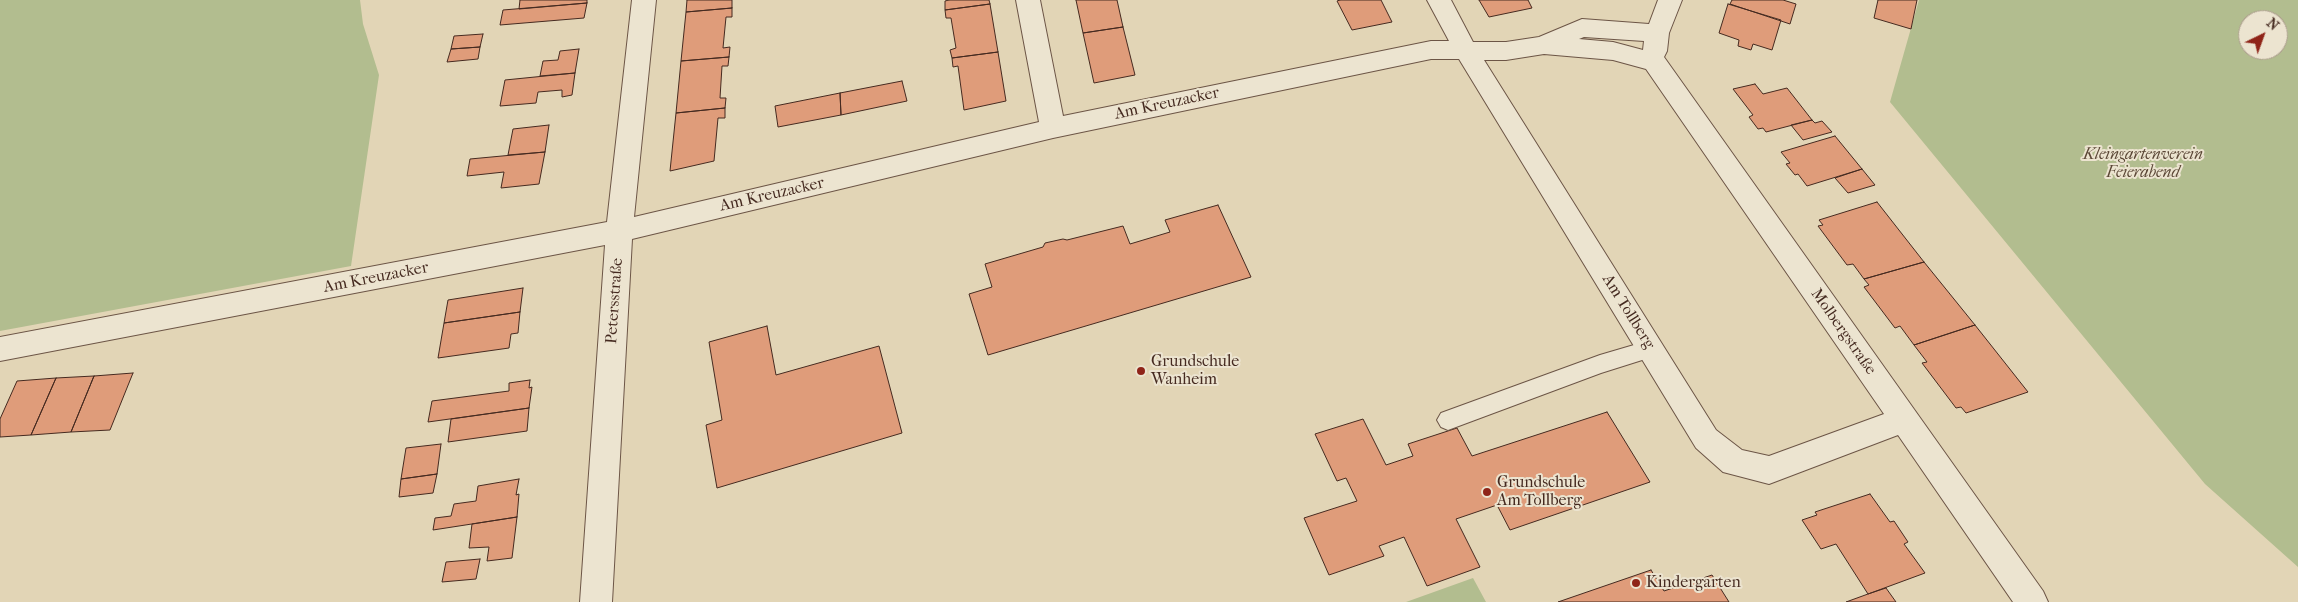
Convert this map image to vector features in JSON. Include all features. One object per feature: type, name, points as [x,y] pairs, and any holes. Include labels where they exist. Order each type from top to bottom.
[{"type":"street","name":"Petersstraße","points":[[596,602],[619,231],[644,0]]},
{"type":"street","points":[[1028,0],[1052,128]]},
{"type":"street","name":"Am Tollberg","points":[[1439,0],[1466,50],[1706,439],[1734,462],[1769,470],[1904,420]]},
{"type":"street","points":[[1654,62],[1657,33],[1670,0]]},
{"type":"street","name":"Am Kreuzacker","points":[[1543,45],[1582,28],[1657,33]]},
{"type":"street","name":"Am Kreuzacker","points":[[0,350],[619,231],[1052,128],[1431,50],[1506,51],[1543,45],[1613,51],[1654,62]]},
{"type":"street","name":"Molbergstraße","points":[[1654,62],[2032,602]]},
{"type":"lane","points":[[1448,420],[1600,364],[1650,349]]},
{"type":"green space","points":[[0,0],[360,0],[363,24],[379,75],[351,266],[0,331]]},
{"type":"green space","name":"Kleingartenverein Feierabend","points":[[1919,0],[2298,0],[2298,567],[2205,484],[1890,102]]},
{"type":"green space","points":[[1473,578],[1486,602],[1406,602]]},
{"type":"building","points":[[520,0],[587,0],[587,3],[519,9]]},
{"type":"building","points":[[687,0],[732,0],[732,8],[686,12]]},
{"type":"building","points":[[989,0],[990,4],[945,10],[945,1]]},
{"type":"building","points":[[1076,0],[1117,0],[1123,27],[1083,33]]},
{"type":"building","points":[[1381,0],[1392,22],[1352,30],[1337,1]]},
{"type":"building","points":[[1479,0],[1528,0],[1532,8],[1489,17]]},
{"type":"building","points":[[1732,0],[1783,0],[1796,4],[1790,24],[1730,4]]},
{"type":"building","points":[[1878,0],[1917,0],[1911,29],[1874,18]]},
{"type":"building","points":[[587,3],[584,18],[500,25],[503,10]]},
{"type":"building","points":[[990,4],[998,52],[952,58],[950,50],[956,48],[951,18],[946,18],[945,10]]},
{"type":"building","points":[[1728,4],[1781,20],[1772,50],[1753,44],[1751,50],[1738,46],[1739,40],[1719,33]]},
{"type":"building","points":[[732,8],[732,17],[726,17],[723,48],[730,47],[729,57],[681,61],[686,12]]},
{"type":"building","points":[[1123,27],[1135,75],[1094,83],[1083,33]]},
{"type":"building","points":[[483,34],[480,47],[451,49],[454,36]]},
{"type":"building","points":[[480,47],[478,59],[447,62],[451,49]]},
{"type":"building","points":[[579,49],[575,73],[540,76],[543,61],[558,60],[560,51]]},
{"type":"building","points":[[998,52],[1006,101],[964,110],[958,66],[953,67],[952,58]]},
{"type":"building","points":[[729,57],[728,66],[722,66],[720,98],[726,98],[725,108],[676,113],[681,61]]},
{"type":"building","points":[[575,73],[572,95],[562,97],[562,90],[538,92],[536,103],[500,106],[505,80]]},
{"type":"building","points":[[902,81],[907,101],[841,115],[840,93]]},
{"type":"building","points":[[1755,84],[1763,94],[1787,88],[1812,120],[1766,132],[1763,128],[1758,129],[1749,117],[1753,115],[1733,89]]},
{"type":"building","points":[[840,93],[841,115],[778,127],[775,106]]},
{"type":"building","points":[[725,108],[725,118],[718,118],[714,161],[670,171],[676,113]]},
{"type":"building","points":[[1812,120],[1815,123],[1822,121],[1832,132],[1803,140],[1791,125]]},
{"type":"building","points":[[549,125],[545,152],[508,155],[513,129]]},
{"type":"building","points":[[1835,136],[1862,169],[1807,186],[1798,174],[1795,175],[1786,164],[1790,163],[1781,152]]},
{"type":"building","points":[[545,152],[539,184],[501,188],[504,172],[467,176],[470,159]]},
{"type":"building","points":[[1862,169],[1875,185],[1848,193],[1835,178]]},
{"type":"building","points":[[1877,202],[1924,262],[1864,279],[1853,264],[1847,265],[1818,226],[1823,225],[1819,220]]},
{"type":"building","points":[[1218,205],[1251,277],[988,355],[969,294],[992,287],[985,264],[1043,247],[1045,243],[1063,239],[1067,240],[1123,226],[1130,244],[1170,232],[1165,220]]},
{"type":"building","points":[[1924,262],[1975,325],[1914,345],[1900,326],[1895,328],[1864,287],[1869,285],[1864,279]]},
{"type":"building","points":[[523,288],[520,312],[444,323],[448,300]]},
{"type":"building","points":[[520,312],[518,333],[511,334],[509,348],[438,358],[444,323]]},
{"type":"building","points":[[1975,325],[2028,392],[1966,413],[1961,407],[1956,408],[1922,363],[1927,362],[1914,345]]},
{"type":"building","points":[[767,326],[776,375],[879,346],[902,433],[717,488],[706,425],[722,420],[709,342]]},
{"type":"building","points":[[133,373],[110,430],[71,432],[94,376]]},
{"type":"building","points":[[94,376],[71,432],[31,435],[56,378]]},
{"type":"building","points":[[56,378],[31,435],[0,437],[0,419],[17,381]]},
{"type":"building","points":[[530,380],[529,388],[532,387],[529,408],[428,422],[432,401],[509,391],[509,383]]},
{"type":"building","points":[[529,408],[527,431],[448,442],[451,419]]},
{"type":"building","name":"Grundschule Am Tollberg","points":[[1607,412],[1650,482],[1510,530],[1497,505],[1456,519],[1480,567],[1427,586],[1404,537],[1379,546],[1384,556],[1329,575],[1304,518],[1357,501],[1346,478],[1337,481],[1315,434],[1363,419],[1386,465],[1413,456],[1408,444],[1457,428],[1472,456]]},
{"type":"building","points":[[441,444],[437,474],[401,479],[406,448]]},
{"type":"building","points":[[437,474],[433,493],[399,497],[401,479]]},
{"type":"building","points":[[519,479],[516,495],[519,494],[517,517],[433,530],[435,518],[451,516],[454,504],[476,501],[478,486]]},
{"type":"building","points":[[1870,494],[1890,522],[1894,521],[1908,542],[1904,544],[1925,573],[1868,594],[1836,544],[1821,549],[1802,520],[1817,515],[1815,512]]},
{"type":"building","points":[[517,517],[512,558],[487,561],[489,547],[469,548],[472,524]]},
{"type":"building","points":[[480,559],[476,579],[442,582],[446,562]]},
{"type":"building","name":"Kindergarten","points":[[1651,570],[1664,591],[1712,575],[1729,602],[1558,602]]},
{"type":"building","points":[[1886,588],[1896,602],[1846,602],[1868,594]]},
{"type":"place","name":"Grundschule Wanheim","points":[[1141,371]]},
{"type":"place","name":"Grundschule Am Tollberg","points":[[1487,492]]},
{"type":"place","name":"Kindergarten","points":[[1636,583]]}]
